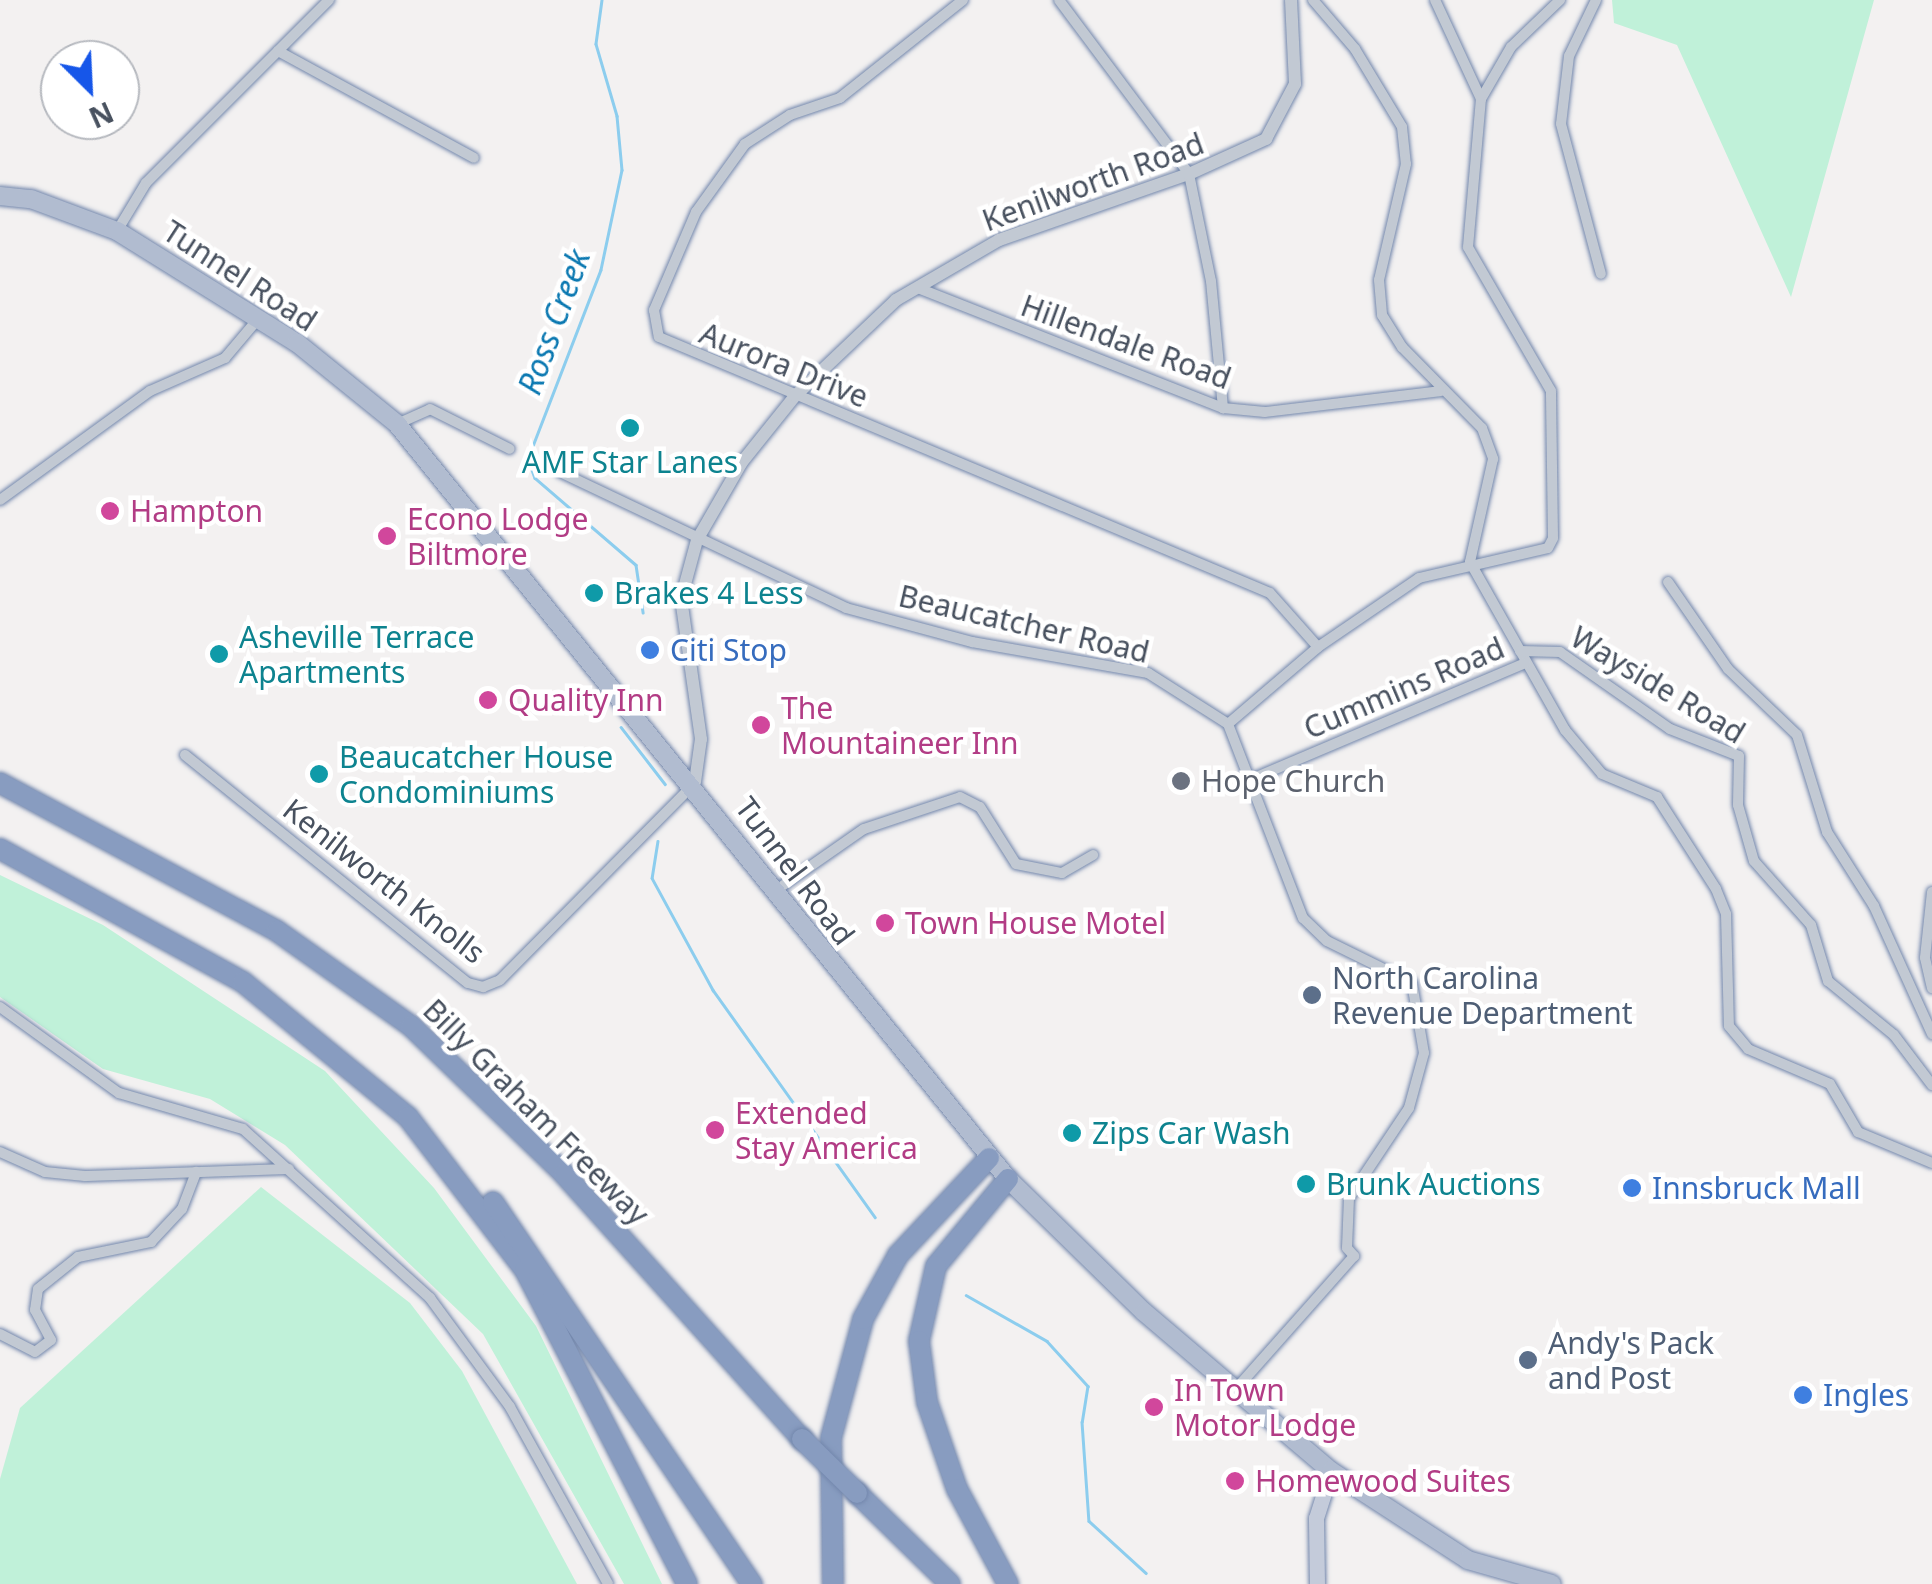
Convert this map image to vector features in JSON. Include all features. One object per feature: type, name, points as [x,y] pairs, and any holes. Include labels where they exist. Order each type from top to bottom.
[{"type":"highway","name":"Billy Graham Freeway","points":[[0,783],[262,922],[412,1026],[564,1174],[802,1439],[945,1581]]},
{"type":"highway","points":[[0,849],[173,940],[303,1024],[408,1117],[463,1180],[525,1238],[680,1488],[752,1584]]},
{"type":"highway","points":[[833,1584],[832,1438],[863,1319],[898,1256],[988,1158]]},
{"type":"highway","points":[[463,1180],[551,1315],[687,1584]]},
{"type":"highway","points":[[1008,1180],[936,1266],[919,1341],[927,1402],[957,1489],[1008,1584]]},
{"type":"main road","name":"Tunnel Road","points":[[0,196],[31,199],[117,231],[258,319],[397,424],[694,783],[775,891],[1008,1180],[1234,1391],[1331,1472],[1468,1560],[1552,1584]]},
{"type":"main road","points":[[1318,1584],[1316,1518],[1331,1472]]},
{"type":"street","points":[[117,231],[146,183],[328,0]]},
{"type":"street","name":"Aurora Drive","points":[[963,0],[840,98],[790,115],[745,144],[696,212],[654,310],[659,337],[1270,594],[1318,647]]},
{"type":"street","points":[[1059,0],[1189,174],[1211,281],[1223,408]]},
{"type":"street","name":"Kenilworth Road","points":[[694,783],[706,760],[680,613],[697,540],[742,462],[795,396],[869,321],[918,288],[999,240],[1189,174],[1266,139],[1288,109],[1295,84],[1291,0]]},
{"type":"street","points":[[1313,0],[1356,50],[1402,127],[1406,164],[1379,280],[1382,314],[1441,391],[1482,428],[1494,459],[1470,562],[1526,663],[1602,774],[1656,797],[1716,889],[1726,914],[1729,1026],[1748,1048],[1830,1084],[1858,1132],[1932,1163]]},
{"type":"street","points":[[1435,0],[1482,99]]},
{"type":"street","points":[[1234,1391],[1354,1256],[1347,1248],[1349,1198],[1410,1108],[1424,1054],[1412,983],[1327,941],[1304,918],[1245,782],[1228,724],[1318,647],[1419,578],[1470,562],[1548,548],[1556,523],[1551,391],[1468,247],[1482,99],[1512,47],[1560,0]]},
{"type":"street","points":[[1596,0],[1569,56],[1562,124],[1602,274]]},
{"type":"street","points":[[278,50],[474,158]]},
{"type":"street","name":"Hillendale Road","points":[[918,288],[1223,408],[1265,412],[1441,391]]},
{"type":"street","points":[[0,500],[150,391],[225,358],[258,319]]},
{"type":"street","points":[[397,424],[430,409],[510,449]]},
{"type":"street","name":"Beaucatcher Road","points":[[560,472],[846,608],[972,642],[1148,674],[1228,724]]},
{"type":"street","points":[[1668,582],[1728,669],[1797,735],[1827,832],[1874,906],[1932,1034]]},
{"type":"street","name":"Wayside Road","points":[[1520,650],[1560,652],[1670,730],[1738,756],[1738,805],[1754,861],[1810,926],[1828,981],[1894,1035],[1932,1084]]},
{"type":"street","name":"Cummins Road","points":[[1245,782],[1526,663]]},
{"type":"street","name":"Kenilworth Knolls","points":[[185,756],[459,977],[483,987],[500,980],[694,783]]},
{"type":"street","points":[[775,891],[864,830],[960,797],[980,807],[1016,864],[1062,873],[1093,855]]},
{"type":"street","points":[[1932,892],[1926,958],[1932,988]]},
{"type":"street","points":[[0,1007],[119,1094],[243,1129],[430,1298],[472,1351],[608,1584]]},
{"type":"street","points":[[0,1152],[45,1172],[290,1169]]},
{"type":"street","points":[[0,1334],[35,1352],[51,1340],[35,1310],[38,1289],[78,1258],[151,1242],[182,1209],[196,1172]]},
{"type":"green space","points":[[1612,0],[1874,0],[1791,297],[1677,45],[1614,23]]},
{"type":"green space","points":[[0,875],[103,925],[325,1071],[434,1188],[536,1326],[662,1584],[624,1584],[483,1334],[285,1145],[210,1099],[103,1069],[0,997]]},
{"type":"green space","points":[[261,1187],[410,1303],[462,1371],[577,1584],[0,1584],[0,1479],[20,1408]]},
{"type":"waterway","name":"Ross Creek","points":[[602,0],[596,44],[617,116],[622,170],[601,270],[528,459],[535,478],[636,565],[643,612]]},
{"type":"waterway","name":"Ross Creek","points":[[621,727],[665,784]]},
{"type":"waterway","name":"Ross Creek","points":[[658,841],[652,878],[713,990],[875,1217]]},
{"type":"waterway","name":"Ross Creek","points":[[966,1295],[1047,1341],[1088,1386],[1082,1422],[1089,1521],[1146,1573]]},
{"type":"place","name":"AMF Star Lanes","points":[[630,428]]},
{"type":"place","name":"Hampton","points":[[110,511]]},
{"type":"place","name":"Econo Lodge Biltmore","points":[[387,536]]},
{"type":"place","name":"Brakes 4 Less","points":[[594,593]]},
{"type":"place","name":"Citi Stop","points":[[650,650]]},
{"type":"place","name":"Asheville Terrace Apartments","points":[[219,654]]},
{"type":"place","name":"Quality Inn","points":[[488,700]]},
{"type":"place","name":"The Mountaineer Inn","points":[[761,725]]},
{"type":"place","name":"Beaucatcher House Condominiums","points":[[319,774]]},
{"type":"place","name":"Hope Church","points":[[1181,781]]},
{"type":"place","name":"Town House Motel","points":[[885,923]]},
{"type":"place","name":"North Carolina Revenue Department","points":[[1312,995]]},
{"type":"place","name":"Extended Stay America","points":[[715,1130]]},
{"type":"place","name":"Zips Car Wash","points":[[1072,1133]]},
{"type":"place","name":"Brunk Auctions","points":[[1306,1184]]},
{"type":"place","name":"Innsbruck Mall","points":[[1632,1188]]},
{"type":"place","name":"Andy's Pack and Post","points":[[1528,1360]]},
{"type":"place","name":"Ingles","points":[[1803,1395]]},
{"type":"place","name":"In Town Motor Lodge","points":[[1154,1407]]},
{"type":"place","name":"Homewood Suites","points":[[1235,1481]]}]
